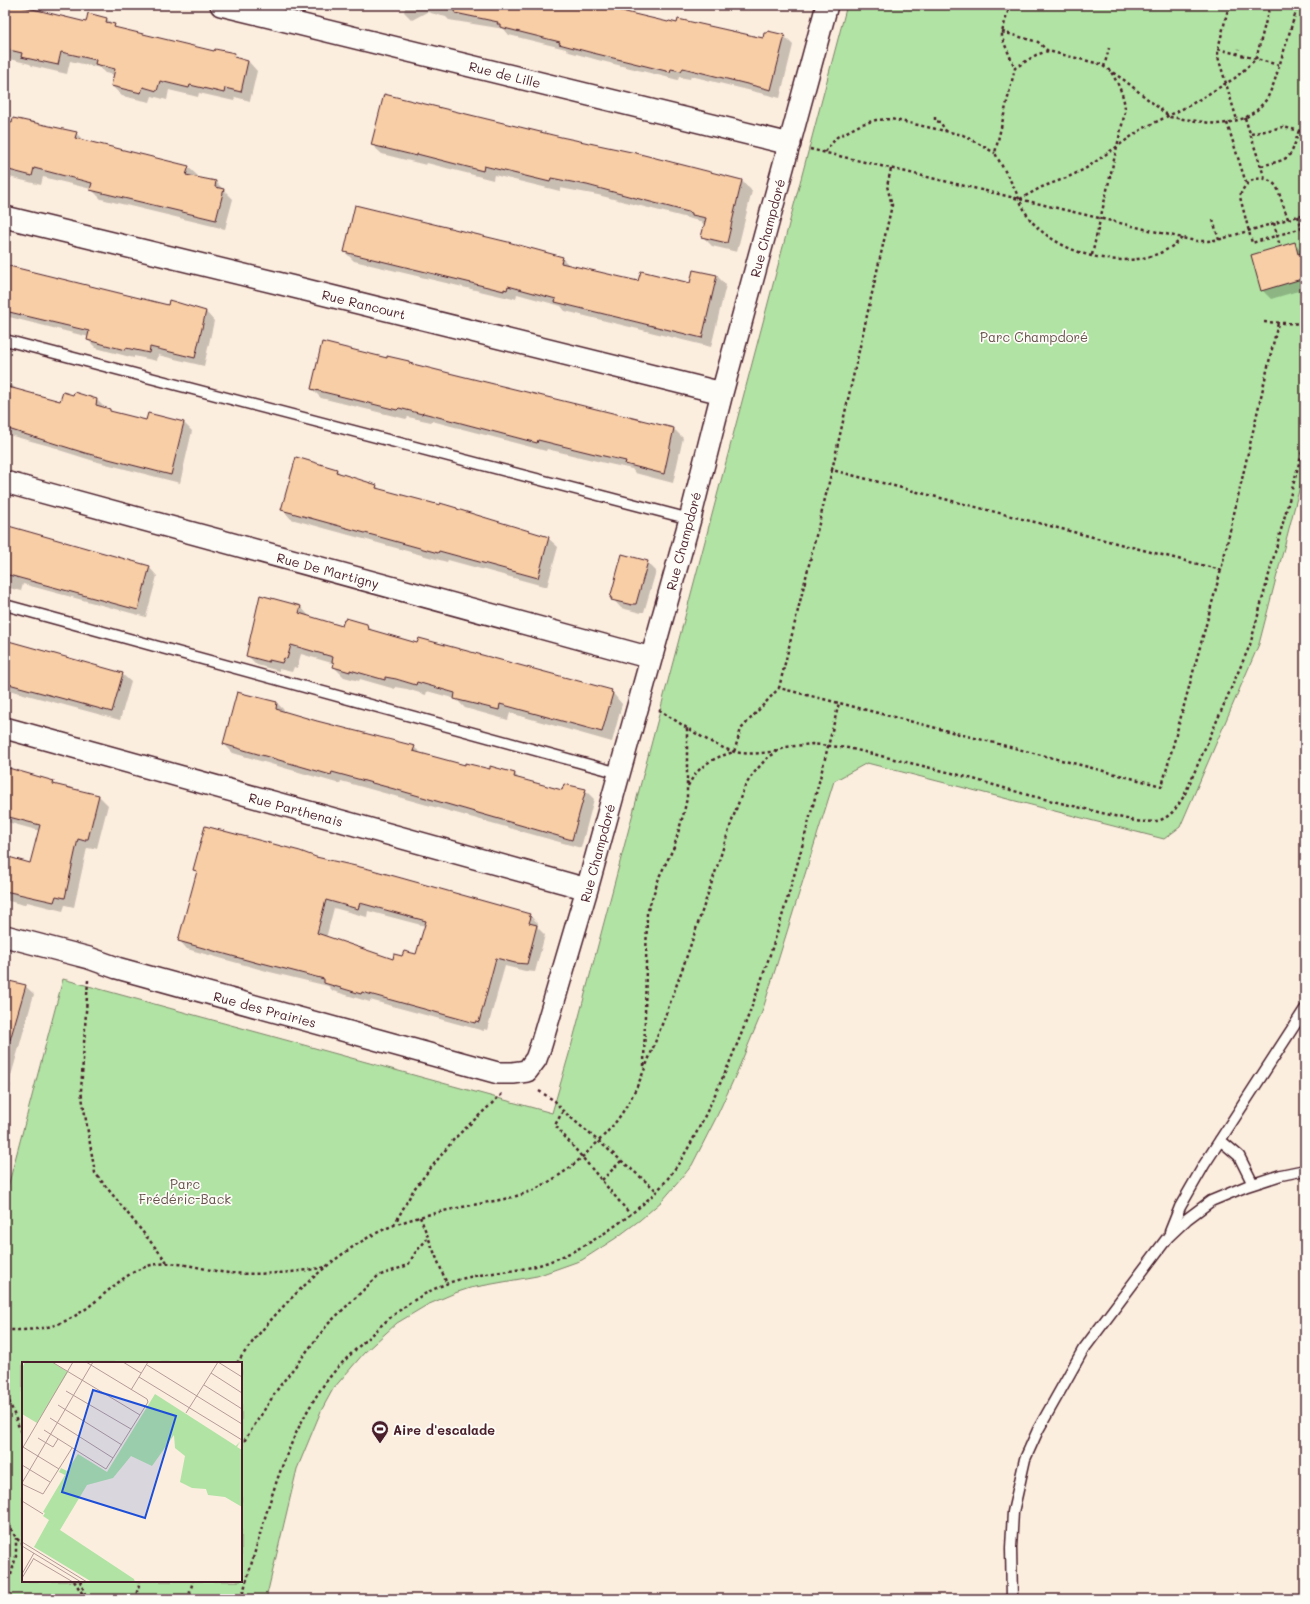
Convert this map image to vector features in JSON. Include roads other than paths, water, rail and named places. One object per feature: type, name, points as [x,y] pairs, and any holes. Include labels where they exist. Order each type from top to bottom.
[{"type":"street","name":"Rue de Lille","points":[[221,5],[790,144]]},
{"type":"street","name":"Rue Champdoré","points":[[527,1072],[536,1060],[541,1045],[587,889],[690,519],[722,393],[827,5]]},
{"type":"street","name":"Rue Rancourt","points":[[5,217],[722,393]]},
{"type":"street","name":"Rue De Martigny","points":[[5,482],[651,658]]},
{"type":"street","name":"Rue Parthenais","points":[[5,728],[587,889]]},
{"type":"street","name":"Rue des Prairies","points":[[5,936],[89,958],[117,968],[498,1073],[527,1072]]},
{"type":"lane","points":[[5,340],[690,519]]},
{"type":"lane","points":[[5,605],[619,772]]},
{"type":"lane","points":[[1168,1236],[1180,1207],[1204,1165],[1305,1009]]},
{"type":"lane","points":[[1220,1140],[1239,1156],[1253,1184]]},
{"type":"lane","points":[[1012,1599],[1011,1548],[1013,1512],[1025,1459],[1038,1430],[1083,1350],[1168,1236],[1187,1219],[1211,1201],[1253,1184],[1281,1175],[1305,1170]]},
{"type":"place","name":"Aire d'escalade","points":[[380,1444]]},
{"type":"park label","name":"Parc Champdoré","points":[[1034,336]]},
{"type":"park label","name":"Parc Frédéric-Back","points":[[185,1190]]}]
